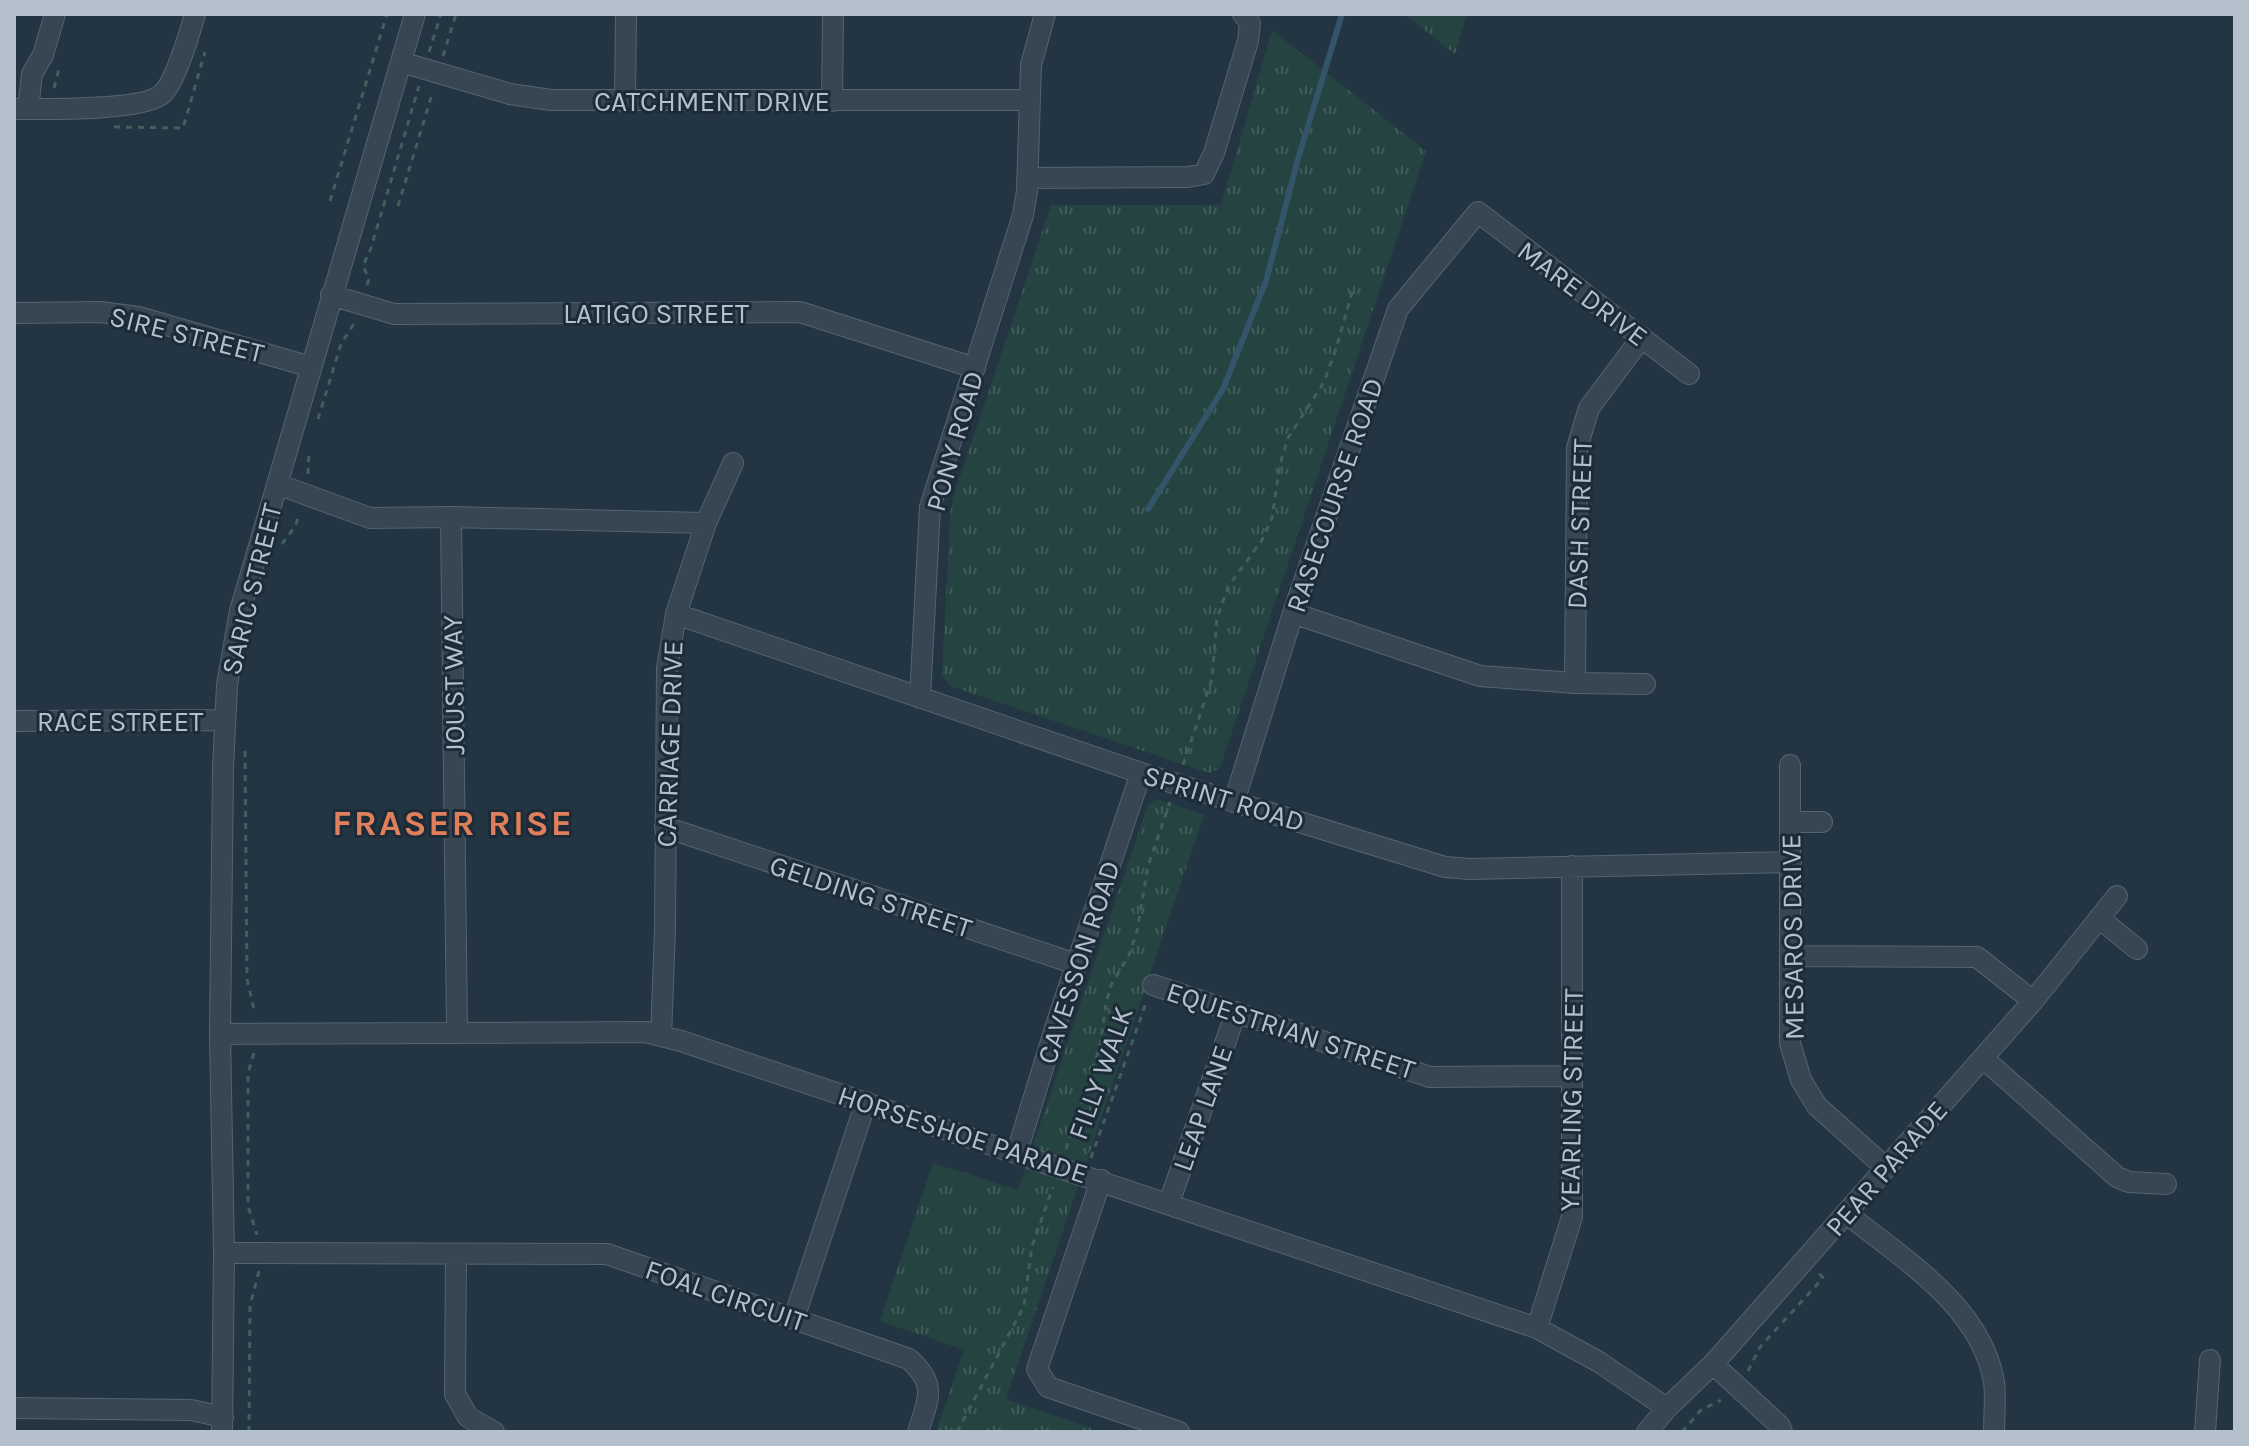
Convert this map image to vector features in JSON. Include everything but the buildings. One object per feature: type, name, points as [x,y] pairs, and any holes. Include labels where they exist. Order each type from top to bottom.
[{"type":"street","points":[[55,14],[43,55],[36,101],[102,108],[142,103],[159,97],[170,83],[195,14]]},
{"type":"street","name":"SARIC STREET","points":[[222,1425],[225,1327],[220,1034],[227,685],[240,611],[415,14]]},
{"type":"street","points":[[625,102],[626,14]]},
{"type":"street","points":[[832,101],[833,14]]},
{"type":"street","name":"PONY ROAD","points":[[920,698],[930,507],[1023,215],[1031,65],[1045,14]]},
{"type":"street","points":[[1027,184],[1204,174],[1214,153],[1248,41],[1250,23],[1243,14]]},
{"type":"street","name":"CATCHMENT DRIVE","points":[[401,62],[510,94],[551,100],[1029,100]]},
{"type":"street","name":"MARE DRIVE","points":[[1478,212],[1689,374]]},
{"type":"street","name":"RASECOURSE ROAD","points":[[1234,802],[1293,613],[1398,309],[1478,212]]},
{"type":"street","name":"LATIGO STREET","points":[[331,295],[394,314],[800,312],[975,368]]},
{"type":"street","name":"SIRE STREET","points":[[14,313],[100,312],[139,317],[311,367]]},
{"type":"street","name":"DASH STREET","points":[[1575,683],[1577,448],[1589,408],[1642,337]]},
{"type":"street","name":"CARRIAGE DRIVE","points":[[661,1036],[667,668],[676,614],[706,523],[733,463]]},
{"type":"street","points":[[277,484],[370,518],[706,523]]},
{"type":"street","name":"JOUST WAY","points":[[451,517],[457,1033]]},
{"type":"street","points":[[1293,613],[1480,676],[1645,684]]},
{"type":"street","name":"SPRINT ROAD","points":[[676,614],[1141,773],[1445,867],[1791,862]]},
{"type":"street","name":"RACE STREET","points":[[14,721],[225,720]]},
{"type":"street","name":"MESAROS DRIVE","points":[[1790,765],[1790,1043],[1801,1080],[1817,1106],[1886,1168]]},
{"type":"street","name":"CAVESSON ROAD","points":[[1017,1152],[1141,773]]},
{"type":"street","points":[[1791,822],[1822,822]]},
{"type":"street","name":"GELDING STREET","points":[[665,827],[1076,964]]},
{"type":"street","name":"YEARLING STREET","points":[[1537,1328],[1572,1217],[1572,866]]},
{"type":"street","name":"PEAR PARADE","points":[[1647,1432],[1713,1364],[2033,1001],[2117,896]]},
{"type":"street","points":[[2099,918],[2137,949]]},
{"type":"street","points":[[1792,956],[1977,957],[2033,1001]]},
{"type":"street","name":"EQUESTRIAN STREET","points":[[1153,985],[1430,1077],[1572,1076]]},
{"type":"street","name":"LEAP LANE","points":[[1169,1203],[1236,1012]]},
{"type":"street","name":"HORSESHOE PARADE","points":[[220,1034],[646,1032],[1060,1166],[1537,1328],[1599,1362],[1667,1408]]},
{"type":"street","points":[[1983,1058],[2117,1177],[2129,1182],[2166,1184]]},
{"type":"street","points":[[794,1318],[866,1102]]},
{"type":"street","points":[[1093,1178],[1037,1369],[1048,1387],[1179,1432]]},
{"type":"street","points":[[1846,1213],[1960,1310],[1986,1355],[1994,1383],[1994,1432]]},
{"type":"street","name":"FOAL CIRCUIT","points":[[224,1253],[607,1254],[909,1359],[924,1372],[930,1393],[918,1432]]},
{"type":"street","points":[[456,1254],[455,1394],[468,1417],[494,1432]]},
{"type":"street","points":[[2205,1432],[2210,1360]]},
{"type":"street","points":[[1713,1364],[1780,1426],[1782,1432]]},
{"type":"street","points":[[14,1408],[191,1410],[222,1425]]},
{"type":"path","points":[[330,201],[387,14]]},
{"type":"path","points":[[398,206],[431,71],[441,14]]},
{"type":"path","points":[[318,419],[341,344],[357,318],[369,279],[363,266],[431,71],[456,14]]},
{"type":"path","points":[[111,127],[183,128],[208,43]]},
{"type":"path","points":[[957,1432],[1024,1306],[1032,1246],[1100,1046],[1111,985],[1129,955],[1137,931],[1148,866],[1212,679],[1217,618],[1228,587],[1262,540],[1272,518],[1280,464],[1288,438],[1324,382],[1354,286]]},
{"type":"path","points":[[282,544],[296,525],[305,494],[309,449]]},
{"type":"path","points":[[245,749],[247,979],[255,1005],[257,1044],[248,1073],[248,1206],[257,1234],[259,1273],[250,1306],[249,1432]]},
{"type":"path","name":"FILLY WALK","points":[[1093,1178],[1153,985]]},
{"type":"path","points":[[1682,1432],[1701,1410],[1725,1398],[1737,1386],[1753,1365],[1760,1347],[1823,1278],[1806,1258]]},
{"type":"green space","points":[[1404,14],[1467,14],[1455,54]]},
{"type":"green space","points":[[1272,30],[1426,151],[1220,768],[1209,773],[950,686],[942,675],[950,516],[953,498],[1051,205],[1221,205]]},
{"type":"green space","points":[[1158,799],[1204,815],[1006,1399],[1091,1428],[1090,1432],[936,1432],[964,1350],[880,1321],[933,1163],[1018,1190],[1148,804]]},
{"type":"waterway","points":[[1148,509],[1223,389],[1266,281],[1298,159],[1342,14]]},
{"type":"district","name":"FRASER RISE","points":[[453,822]]}]
